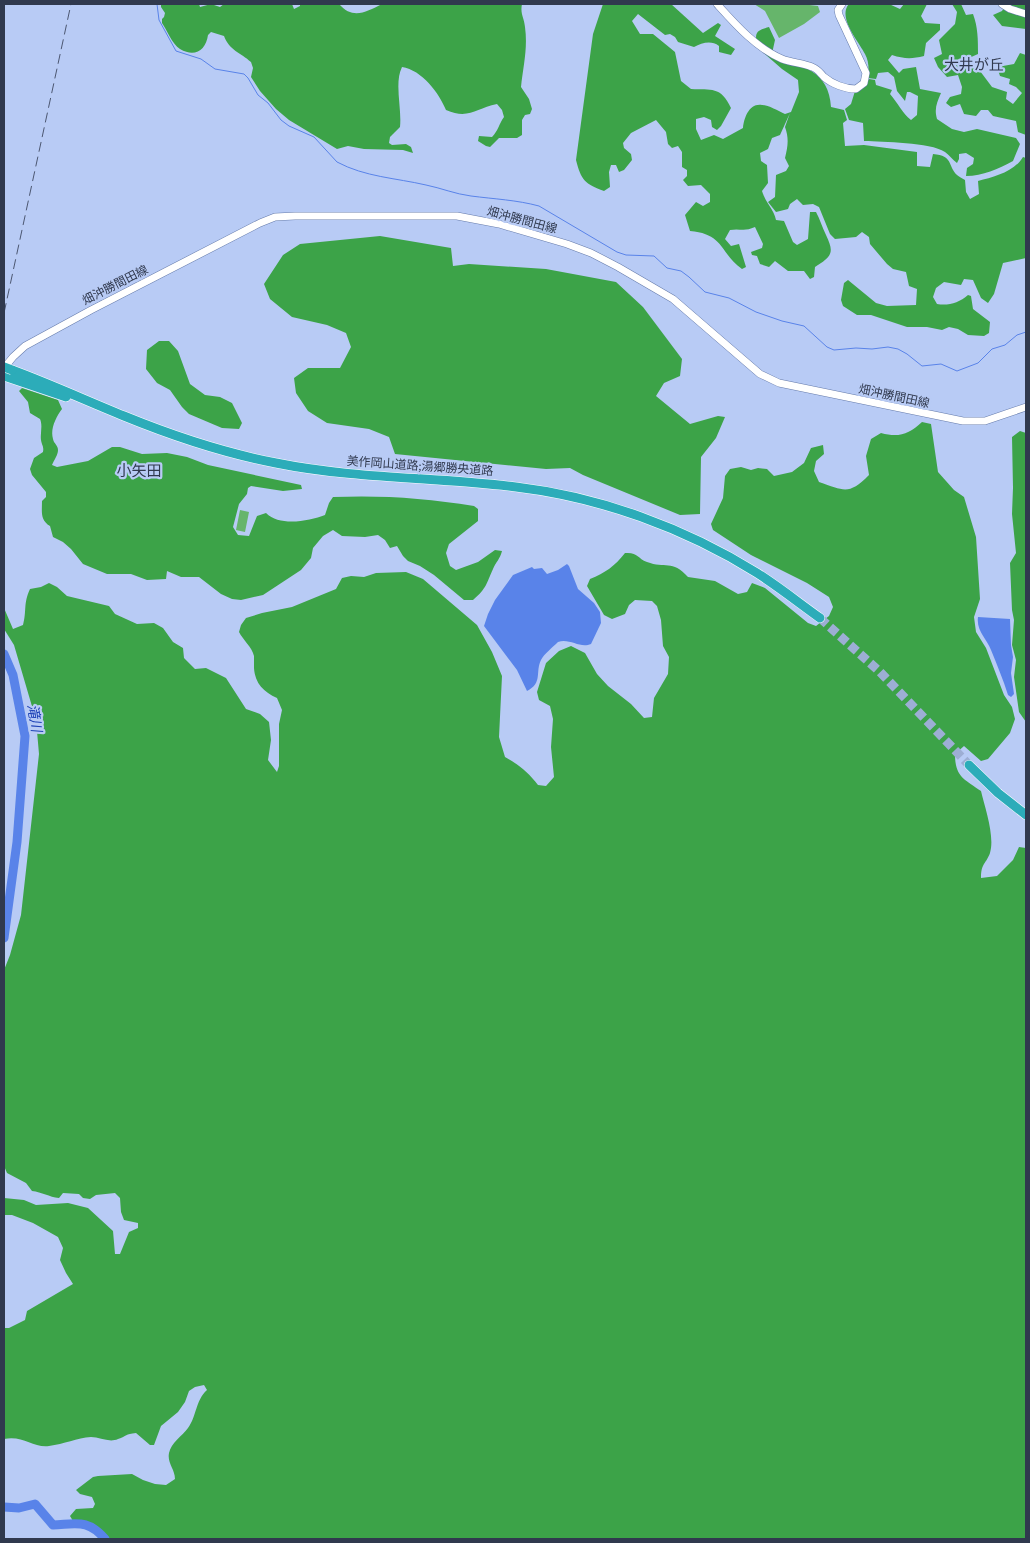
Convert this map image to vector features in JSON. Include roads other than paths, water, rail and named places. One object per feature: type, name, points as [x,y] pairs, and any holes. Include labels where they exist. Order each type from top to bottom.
[{"type":"highway","name":"美作岡山道路;湯郷勝央道路","points":[[7,372],[208,447],[278,464],[352,474],[517,487],[557,494],[601,505],[642,518],[705,545],[756,573],[820,618]]},
{"type":"highway","points":[[969,765],[998,793],[1026,815]]},
{"type":"main road","points":[[717,4],[741,30],[767,50],[785,60],[812,66],[837,85],[856,89],[864,83],[866,73],[839,15],[838,10],[842,4]]},
{"type":"main road","points":[[1002,4],[1010,9],[1026,14]]},
{"type":"main road","name":"畑沖勝間田線","points":[[7,372],[13,357],[25,346],[91,310],[275,217],[456,216],[499,224],[567,244],[611,264],[672,299],[760,374],[779,383],[963,421],[985,421],[1026,407]]},
{"type":"water","points":[[567,564],[578,589],[594,603],[600,612],[601,623],[591,644],[583,645],[562,641],[558,642],[546,653],[539,664],[537,681],[527,691],[517,670],[484,626],[495,600],[513,575],[532,567],[534,569],[542,568],[547,574]]},
{"type":"water","points":[[978,617],[1010,619],[1013,657],[1011,673],[1014,694],[1011,697],[1008,695],[991,650],[980,631]]},
{"type":"waterway","points":[[157,4],[159,20],[176,51],[201,59],[215,69],[244,74],[258,95],[268,103],[281,120],[289,126],[314,137],[337,162],[358,171],[465,195],[539,206],[617,252],[626,255],[654,256],[667,268],[681,271],[705,292],[729,298],[756,312],[782,321],[804,326],[827,347],[834,350],[888,347],[898,349],[907,354],[922,366],[941,364],[957,371],[978,363],[992,349],[1005,345],[1017,335],[1026,332]]},
{"type":"waterway","name":"滝川","points":[[4,654],[13,675],[25,736],[17,842],[4,938]]},
{"type":"waterway","points":[[4,1507],[19,1508],[35,1504],[53,1525],[82,1524],[93,1528],[105,1539]]},
{"type":"tunnel","points":[[820,618],[880,672],[969,765]]},
{"type":"railway","points":[[4,313],[71,4]]},
{"type":"district","name":"大井が丘","points":[[974,65]]},
{"type":"district","name":"小矢田","points":[[139,471]]}]
